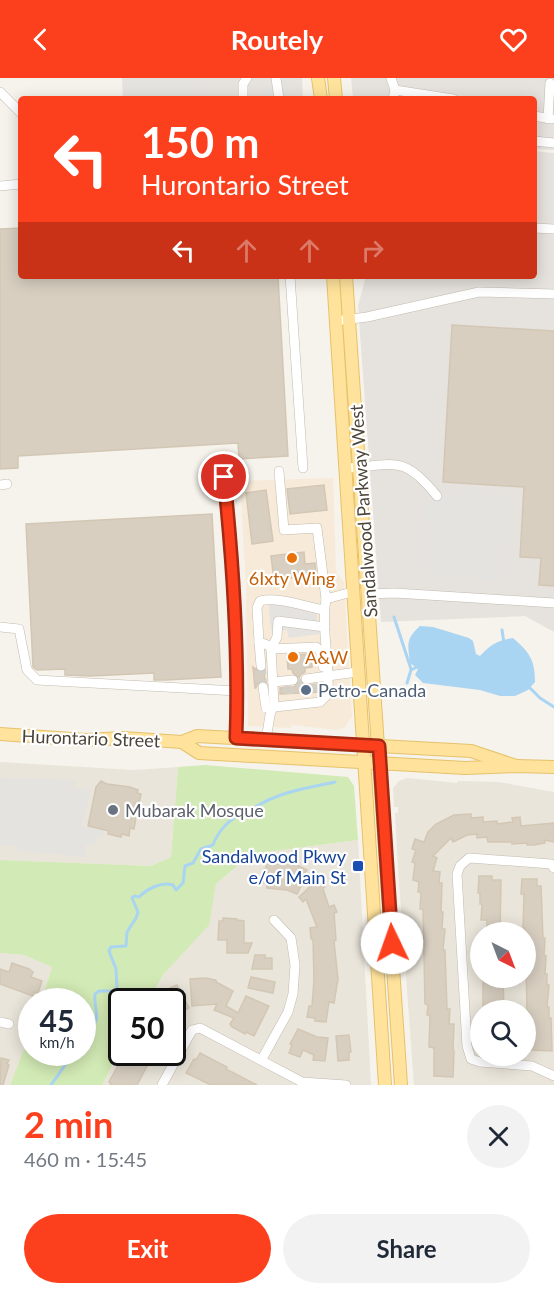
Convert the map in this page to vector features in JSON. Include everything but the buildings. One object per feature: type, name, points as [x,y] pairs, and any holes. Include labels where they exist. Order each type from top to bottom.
[{"type":"main road","points":[[318,78],[321,96]]},
{"type":"main road","points":[[334,78],[336,96]]},
{"type":"main road","name":"Sandalwood Parkway West","points":[[333,279],[385,1085]]},
{"type":"main road","name":"Sandalwood Parkway West","points":[[346,279],[381,763],[401,1085]]},
{"type":"main road","name":"Hurontario Street","points":[[0,734],[86,740],[123,738],[182,742],[197,736],[471,751],[516,766]]},
{"type":"main road","name":"Hurontario Street","points":[[182,742],[199,753],[465,768],[554,767]]},
{"type":"street","points":[[243,96],[243,84],[247,78]]},
{"type":"street","points":[[276,78],[279,96]]},
{"type":"street","points":[[391,78],[394,95]]},
{"type":"street","points":[[550,83],[551,119]]},
{"type":"street","points":[[0,92],[18,109]]},
{"type":"street","points":[[537,141],[554,142]]},
{"type":"street","points":[[0,186],[18,184]]},
{"type":"street","points":[[537,228],[554,229]]},
{"type":"street","points":[[290,279],[303,468]]},
{"type":"street","points":[[336,320],[349,320],[478,292],[554,294]]},
{"type":"street","points":[[346,468],[396,463],[413,469],[437,496]]},
{"type":"street","points":[[279,471],[284,530],[317,528],[326,599],[324,610],[329,675],[328,694],[320,702],[312,687]]},
{"type":"street","points":[[224,477],[231,550],[237,691],[236,738]]},
{"type":"street","points":[[326,599],[352,592]]},
{"type":"street","points":[[369,594],[395,593],[554,603]]},
{"type":"street","points":[[261,666],[258,603],[262,600],[275,600],[324,610]]},
{"type":"street","points":[[266,740],[273,708],[272,648],[278,633],[275,600]]},
{"type":"street","points":[[278,621],[325,627]]},
{"type":"street","points":[[0,627],[19,629],[27,670],[37,680],[237,691]]},
{"type":"street","points":[[259,642],[272,648],[316,647],[320,650],[323,667],[329,675]]},
{"type":"street","points":[[302,704],[312,687],[329,675],[357,672]]},
{"type":"street","points":[[273,682],[290,685],[289,706]]},
{"type":"street","points":[[263,687],[266,708],[302,704]]},
{"type":"street","points":[[301,693],[302,704]]},
{"type":"street","points":[[554,868],[551,864],[470,858],[460,866],[457,874],[467,1046],[471,1059],[490,1063],[532,1066],[554,1076]]},
{"type":"street","points":[[262,1059],[288,1012],[293,994],[295,965],[291,938],[274,920]]},
{"type":"street","points":[[162,1085],[192,1030],[200,1028],[302,1082],[346,1085]]},
{"type":"shaded area","points":[[122,78],[302,78],[303,96],[123,96]]},
{"type":"shaded area","points":[[123,78],[205,78],[207,96],[123,96]]},
{"type":"shaded area","points":[[271,78],[289,78],[290,96],[265,96],[265,88],[271,87]]},
{"type":"shaded area","points":[[351,78],[554,78],[554,150],[537,149],[537,96],[353,96]]},
{"type":"shaded area","points":[[537,151],[554,153],[554,632],[525,616],[381,622],[358,306],[365,279],[537,279]]},
{"type":"shaded area","points":[[547,163],[554,163],[554,221],[550,221],[550,214],[544,214]]},
{"type":"shaded area","points":[[333,478],[336,572],[344,582],[352,716],[345,727],[337,730],[292,725],[291,728],[248,726],[246,588],[240,481]]},
{"type":"shaded area","points":[[456,488],[505,490],[505,496],[513,497],[510,572],[501,572],[500,580],[429,578],[429,570],[421,569],[423,503],[431,503],[431,496],[455,497]]},
{"type":"shaded area","points":[[282,596],[284,604],[315,606],[320,634],[289,638],[287,630],[271,630],[268,597]]},
{"type":"shaded area","points":[[0,762],[133,770],[178,767],[171,857],[151,866],[0,860]]},
{"type":"shaded area","points":[[0,777],[75,780],[75,788],[91,789],[82,826],[104,831],[103,839],[97,838],[97,845],[86,844],[85,857],[16,851],[15,846],[0,845]]},
{"type":"shaded area","points":[[407,778],[457,783],[458,781],[499,782],[554,792],[554,1085],[414,1085],[398,868],[395,813],[398,813],[398,807],[394,807],[393,788],[399,781]]},
{"type":"shaded area","points":[[358,840],[371,1085],[102,1085],[112,1066],[186,1066],[186,988],[156,988],[163,975],[208,925],[216,884],[253,854]]},
{"type":"shaded area","points":[[0,953],[24,955],[52,967],[45,988],[18,988],[18,1064],[10,1085],[0,1085]]},
{"type":"green space","points":[[205,765],[348,777],[354,786],[358,840],[252,854],[216,884],[209,925],[163,975],[156,988],[108,988],[108,1066],[112,1066],[102,1085],[10,1085],[18,1064],[96,1066],[96,988],[45,988],[52,967],[24,955],[0,953],[0,860],[151,866],[171,857],[178,767]]},
{"type":"water","points":[[420,626],[433,627],[469,638],[473,641],[476,654],[480,656],[495,644],[513,638],[530,657],[535,682],[528,690],[515,696],[500,696],[480,690],[423,683],[415,675],[418,669],[410,663],[408,647],[412,635]]},
{"type":"waterway","points":[[394,617],[411,669]]},
{"type":"waterway","points":[[502,630],[504,643]]},
{"type":"waterway","points":[[407,683],[411,670],[419,666]]},
{"type":"waterway","points":[[528,686],[554,707]]},
{"type":"waterway","points":[[96,993],[99,991],[114,991],[117,988],[116,969],[109,951],[111,947],[126,946],[127,932],[138,912],[132,898],[134,896],[139,897],[146,891],[164,884],[173,885],[176,890],[183,883],[185,866],[193,863],[201,849],[213,845],[224,827],[237,816],[283,794],[335,782]]},
{"type":"waterway","points":[[96,1008],[96,1020]]},
{"type":"waterway","points":[[51,1085],[64,1066]]},
{"type":"tunnel","points":[[261,666],[263,687]]},
{"type":"tunnel","points":[[300,679],[301,693]]},
{"type":"tunnel","points":[[314,684],[314,692]]},
{"type":"tunnel","points":[[289,686],[289,694]]},
{"type":"place","name":"6Ixty Wing","points":[[292,558]]},
{"type":"place","name":"A&W","points":[[293,657]]},
{"type":"place","name":"Petro-Canada","points":[[306,690]]},
{"type":"place","name":"Mubarak Mosque","points":[[113,810]]},
{"type":"place","name":"Sandalwood Pkwy e/of Main St","points":[[358,866]]},
{"type":"route","points":[[224,477],[231,550],[237,706],[236,738],[379,746],[392,943]]}]
